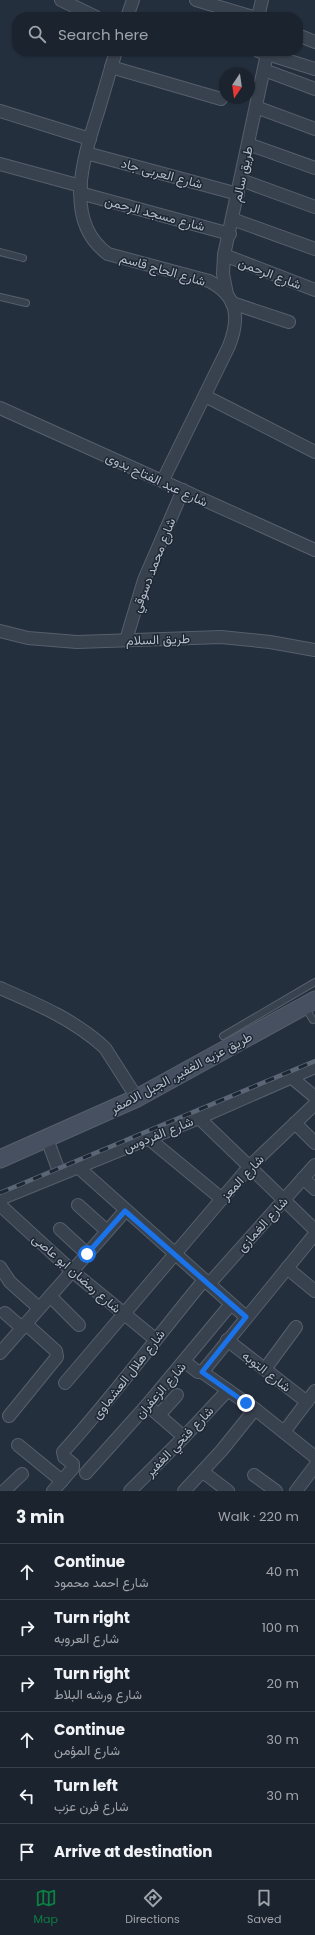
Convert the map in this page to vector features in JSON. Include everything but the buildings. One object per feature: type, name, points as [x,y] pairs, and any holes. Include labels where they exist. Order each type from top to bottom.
[{"type":"street","points":[[61,0],[85,5]]},
{"type":"street","points":[[129,12],[133,0]]},
{"type":"street","points":[[196,0],[218,12]]},
{"type":"street","points":[[259,12],[262,0]]},
{"type":"street","points":[[303,37],[315,42]]},
{"type":"street","name":"شارع الحاج قاسم","points":[[115,56],[86,153],[81,190],[82,212],[87,231],[99,248],[108,254],[209,282],[219,286],[230,299],[289,322]]},
{"type":"street","name":"طريق سالم","points":[[230,299],[222,274],[224,255],[230,234],[264,70],[262,56]]},
{"type":"street","points":[[274,56],[315,69]]},
{"type":"street","points":[[112,67],[219,98]]},
{"type":"street","points":[[264,70],[315,89]]},
{"type":"street","points":[[256,107],[315,129]]},
{"type":"street","points":[[0,111],[90,139]]},
{"type":"street","points":[[248,144],[315,168]]},
{"type":"street","name":"شارع العربى جاد","points":[[86,153],[238,194]]},
{"type":"street","name":"شارع مسجد الرحمن","points":[[0,164],[81,190],[230,234]]},
{"type":"street","points":[[241,180],[315,207]]},
{"type":"street","points":[[232,220],[315,249]]},
{"type":"street","name":"شارع الرحمن","points":[[224,255],[315,290]]},
{"type":"street","points":[[163,480],[205,396],[234,333],[235,312],[230,299]]},
{"type":"street","points":[[205,396],[315,452]]},
{"type":"street","name":"شارع عبد الفتاح بدوى","points":[[0,408],[163,480],[315,550]]},
{"type":"street","name":"شارع محمد دسوقي","points":[[126,640],[144,580],[183,490]]},
{"type":"street","name":"طريق السلام","points":[[0,631],[28,638],[52,641],[221,637],[270,642],[315,650]]},
{"type":"street","points":[[0,988],[63,1018],[98,1043],[104,1048],[137,1098]]},
{"type":"street","name":"طريق عزبه الغفير, الجبل الاصفر","points":[[0,1159],[137,1098],[309,1003]]},
{"type":"street","name":"شارع الفردوس","points":[[0,1200],[198,1118],[315,1067]]},
{"type":"street","points":[[291,1077],[315,1097]]},
{"type":"street","name":"شارع المعز","points":[[65,1383],[123,1312],[249,1167],[315,1104]]},
{"type":"street","points":[[198,1118],[315,1230]]},
{"type":"street","points":[[295,1123],[315,1143]]},
{"type":"street","points":[[148,1138],[222,1199]]},
{"type":"street","points":[[47,1139],[60,1174]]},
{"type":"street","name":"شارع الغمازى","points":[[206,1282],[315,1165]]},
{"type":"street","points":[[78,1167],[125,1211],[246,1317]]},
{"type":"street","points":[[303,1178],[315,1189]]},
{"type":"street","name":"شارع رمضان ابو عاصى","points":[[0,1205],[72,1271],[155,1339]]},
{"type":"street","points":[[78,1205],[107,1231]]},
{"type":"street","points":[[0,1353],[125,1211]]},
{"type":"street","points":[[60,1230],[87,1254]]},
{"type":"street","points":[[202,1372],[315,1234]]},
{"type":"street","points":[[0,1267],[10,1282],[39,1308]]},
{"type":"street","points":[[287,1268],[315,1291]]},
{"type":"street","name":"شارع هلال العشماوى","points":[[62,1481],[73,1466],[63,1455],[63,1452],[120,1387],[155,1339],[206,1282]]},
{"type":"street","points":[[50,1296],[79,1325]]},
{"type":"street","name":"شارع الزعفران","points":[[86,1472],[185,1362],[231,1304]]},
{"type":"street","points":[[5,1313],[56,1351],[57,1357],[9,1416]]},
{"type":"street","points":[[265,1369],[296,1327]]},
{"type":"street","name":"شارع التوبه","points":[[227,1340],[265,1369],[312,1398]]},
{"type":"street","points":[[185,1362],[256,1409],[315,1458]]},
{"type":"street","name":"شارع فتحي الغفير","points":[[130,1491],[228,1390]]},
{"type":"street","points":[[159,1415],[177,1395]]},
{"type":"street","points":[[284,1432],[312,1398]]},
{"type":"street","points":[[147,1405],[184,1437]]},
{"type":"street","points":[[184,1491],[203,1472],[256,1409]]},
{"type":"street","points":[[18,1445],[62,1481],[53,1491]]},
{"type":"street","points":[[296,1491],[315,1466]]},
{"type":"street","points":[[203,1472],[228,1491]]},
{"type":"street","points":[[4,1491],[22,1474]]},
{"type":"street","points":[[254,1475],[276,1491]]},
{"type":"lane","points":[[0,252],[23,258]]},
{"type":"lane","points":[[0,297],[26,304]]},
{"type":"lane","points":[[223,1036],[315,982]]},
{"type":"lane","points":[[309,1003],[313,1020]]},
{"type":"railway","points":[[0,1193],[315,1061]]},
{"type":"route","points":[[87,1254],[125,1211],[246,1317],[202,1372],[246,1403]]}]
